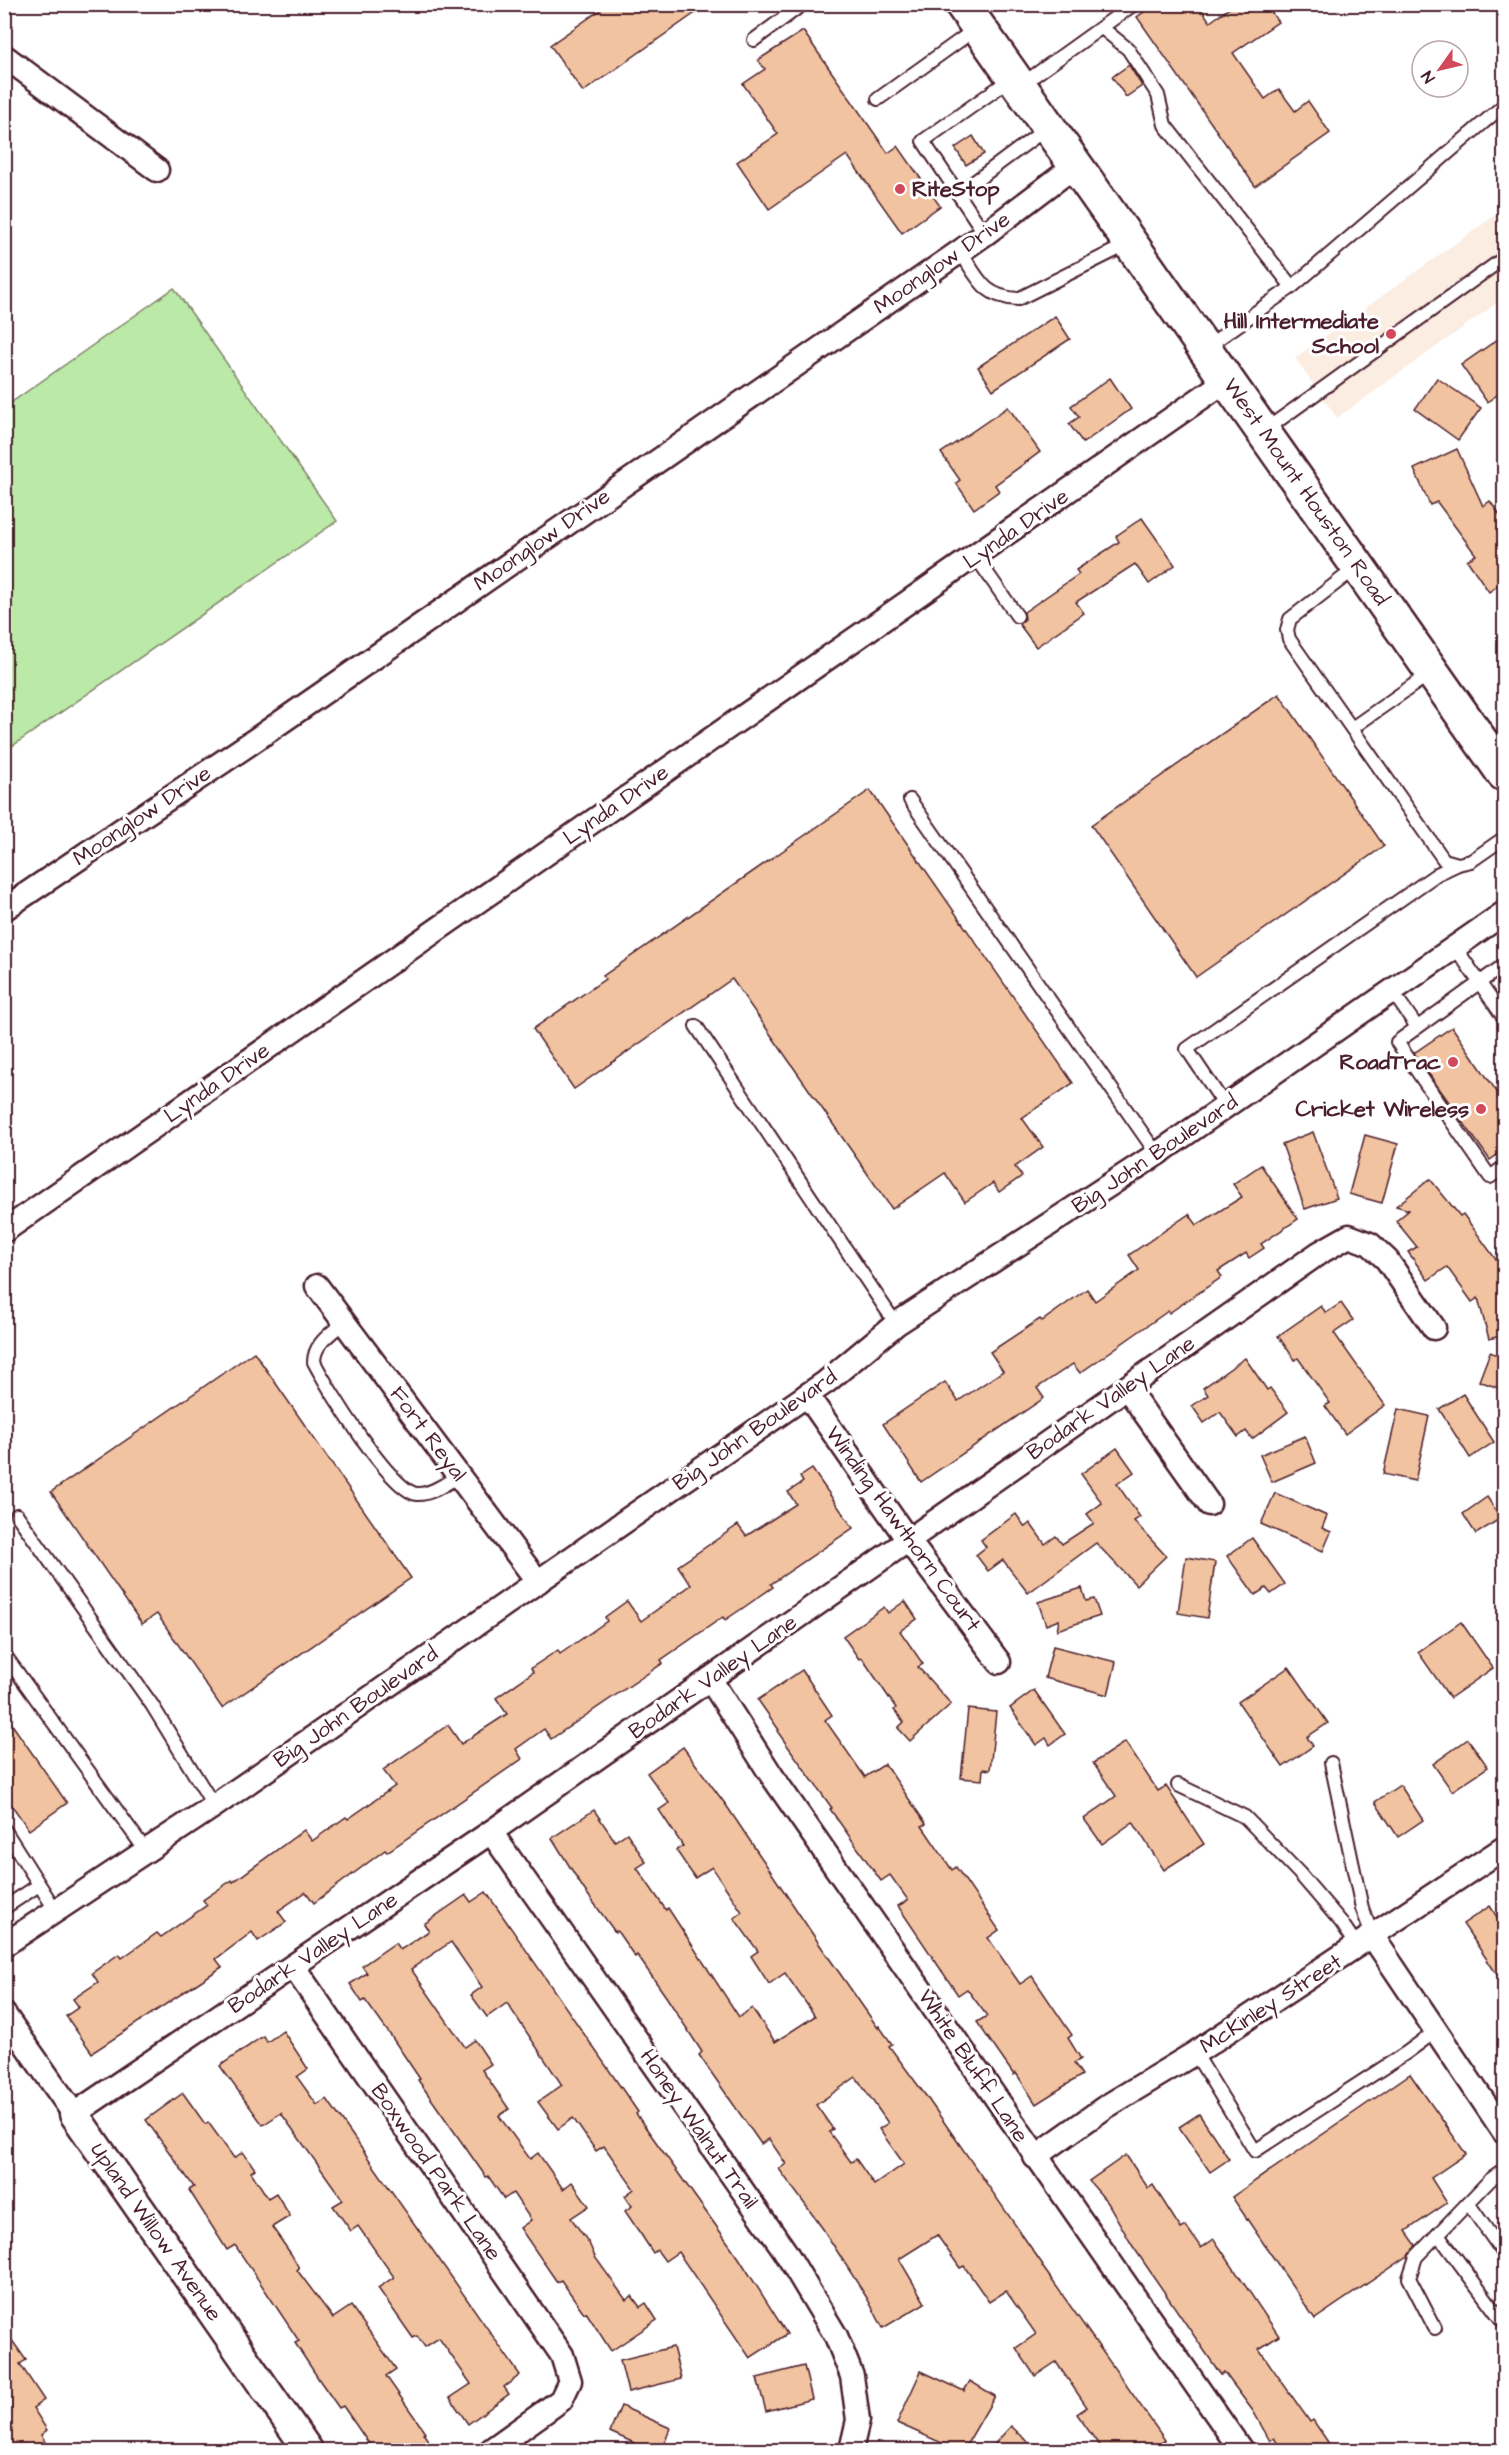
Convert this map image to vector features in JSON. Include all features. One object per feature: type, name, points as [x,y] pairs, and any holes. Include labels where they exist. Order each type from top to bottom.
[{"type":"main road","name":"West Mount Houston Road","points":[[970,16],[1504,774]]},
{"type":"street","points":[[4,56],[157,170]]},
{"type":"street","name":"Moonglow Drive","points":[[4,909],[258,738],[985,234],[1076,165]]},
{"type":"street","name":"Lynda Drive","points":[[4,1231],[976,557],[1227,380]]},
{"type":"street","name":"Big John Boulevard","points":[[4,1945],[214,1806],[807,1395],[896,1324],[1226,1107],[1504,913]]},
{"type":"street","name":"Bodark Valley Lane","points":[[74,2114],[491,1832],[1319,1253],[1349,1236],[1370,1244],[1387,1260],[1434,1328]]},
{"type":"street","name":"Fort Reyal","points":[[317,1286],[538,1582]]},
{"type":"street","points":[[1127,1388],[1209,1504]]},
{"type":"street","name":"Winding Hawthorn Court","points":[[807,1395],[908,1540],[999,1662]]},
{"type":"street","name":"White Bluff Lane","points":[[710,1679],[772,1776],[1240,2451]]},
{"type":"street","name":"Honey Walnut Trail","points":[[491,1832],[785,2251],[836,2336],[852,2376],[858,2420],[856,2449]]},
{"type":"street","name":"McKinley Street","points":[[1035,2157],[1104,2108],[1195,2053],[1504,1848]]},
{"type":"street","points":[[1365,1942],[1436,2031],[1504,2132]]},
{"type":"street","name":"Boxwood Park Lane","points":[[293,1966],[562,2355],[570,2381],[561,2400],[491,2451]]},
{"type":"street","name":"Upland Willow Avenue","points":[[4,2014],[308,2451]]},
{"type":"lane","points":[[754,40],[803,4]]},
{"type":"lane","points":[[985,234],[923,141],[1101,28],[1134,4]]},
{"type":"lane","points":[[878,99],[970,16]]},
{"type":"lane","points":[[1101,28],[1128,49],[1158,95],[1166,125],[1292,287]]},
{"type":"lane","points":[[1205,348],[1292,287],[1504,105]]},
{"type":"lane","points":[[958,194],[1048,127]]},
{"type":"lane","points":[[960,251],[985,289],[1001,298],[1018,299],[1129,243]]},
{"type":"lane","points":[[1263,431],[1504,258]]},
{"type":"lane","points":[[976,557],[1017,616]]},
{"type":"lane","points":[[1358,566],[1290,619],[1287,630],[1289,639],[1444,860],[1458,864]]},
{"type":"lane","points":[[1352,728],[1432,671]]},
{"type":"lane","points":[[910,800],[1156,1154]]},
{"type":"lane","points":[[1226,1107],[1187,1049],[1437,874],[1458,864],[1471,861],[1504,837]]},
{"type":"lane","points":[[1455,947],[1503,1013]]},
{"type":"lane","points":[[1504,965],[1397,1042],[1491,1177],[1504,1167]]},
{"type":"lane","points":[[1392,991],[1417,1027]]},
{"type":"lane","points":[[696,1026],[896,1324]]},
{"type":"lane","points":[[344,1322],[317,1346],[314,1362],[369,1449],[397,1481],[415,1494],[424,1494],[459,1476]]},
{"type":"lane","points":[[17,1515],[152,1706],[214,1806]]},
{"type":"lane","points":[[4,1654],[146,1851]]},
{"type":"lane","points":[[1331,1763],[1362,1908],[1365,1942]]},
{"type":"lane","points":[[1178,1785],[1245,1817],[1306,1881],[1341,1922],[1365,1942]]},
{"type":"lane","points":[[4,1829],[56,1911]]},
{"type":"lane","points":[[4,1908],[39,1885]]},
{"type":"lane","points":[[1195,2053],[1256,2151],[1436,2031]]},
{"type":"lane","points":[[1435,2328],[1409,2278],[1416,2257],[1490,2180],[1504,2170]]},
{"type":"lane","points":[[1468,2203],[1504,2254]]},
{"type":"lane","points":[[1438,2234],[1504,2323]]},
{"type":"shaded area","name":"Hill Intermediate School","points":[[1504,209],[1504,298],[1337,418],[1295,358]]},
{"type":"green space","points":[[174,288],[337,521],[5,751],[5,407]]},
{"type":"building","points":[[609,4],[708,4],[583,92],[550,45]]},
{"type":"building","points":[[1155,4],[1198,4],[1210,22],[1235,4],[1266,4],[1278,22],[1233,53],[1265,99],[1279,89],[1295,111],[1308,101],[1330,133],[1255,186],[1137,17]]},
{"type":"building","points":[[803,31],[888,153],[898,146],[940,206],[902,233],[847,155],[769,209],[737,162],[778,134],[743,84],[765,69],[758,60]]},
{"type":"building","points":[[1129,65],[1142,86],[1126,97],[1112,77]]},
{"type":"building","name":"RiteStop","points":[[973,136],[984,154],[966,165],[955,148]]},
{"type":"building","points":[[1055,316],[1070,339],[993,390],[978,367]]},
{"type":"building","points":[[1504,335],[1504,390],[1487,402],[1461,365]]},
{"type":"building","points":[[1110,378],[1131,409],[1083,443],[1069,424],[1079,417],[1071,406]]},
{"type":"building","points":[[1437,378],[1481,408],[1458,440],[1415,409]]},
{"type":"building","points":[[1008,407],[1040,452],[995,485],[999,491],[974,509],[956,483],[960,480],[941,453]]},
{"type":"building","points":[[1457,449],[1483,506],[1490,501],[1504,521],[1504,581],[1489,592],[1467,560],[1476,555],[1437,502],[1430,505],[1414,469]]},
{"type":"building","points":[[1142,518],[1175,565],[1149,584],[1135,564],[1076,602],[1084,613],[1036,647],[1019,624],[1025,619],[1024,612],[1079,574],[1076,570],[1119,542],[1116,536]]},
{"type":"building","points":[[1279,694],[1384,846],[1196,977],[1091,825]]},
{"type":"building","points":[[870,790],[1073,1083],[1022,1118],[1043,1147],[1015,1167],[1022,1176],[999,1192],[993,1183],[965,1202],[945,1173],[892,1209],[732,979],[574,1089],[533,1029],[605,979],[603,976]]},
{"type":"building","points":[[1452,1027],[1504,1102],[1504,1150],[1490,1160],[1414,1053]]},
{"type":"building","points":[[1313,1132],[1337,1198],[1305,1209],[1282,1144]]},
{"type":"building","points":[[1365,1135],[1398,1144],[1382,1203],[1349,1194]]},
{"type":"building","points":[[1261,1165],[1298,1219],[1261,1244],[1264,1248],[1249,1258],[1246,1253],[1218,1271],[1222,1277],[1169,1313],[1168,1311],[1080,1373],[1073,1364],[1037,1388],[1044,1398],[921,1482],[883,1424],[945,1382],[958,1401],[1003,1371],[990,1352],[1040,1319],[1042,1321],[1087,1289],[1095,1301],[1139,1270],[1129,1255],[1189,1214],[1197,1225],[1242,1197],[1233,1184]]},
{"type":"building","points":[[1430,1179],[1460,1216],[1463,1214],[1497,1261],[1504,1256],[1504,1335],[1489,1339],[1478,1298],[1472,1302],[1447,1267],[1428,1280],[1408,1252],[1417,1247],[1396,1221],[1409,1210],[1396,1206]]},
{"type":"building","points":[[1341,1303],[1353,1320],[1334,1333],[1385,1405],[1345,1434],[1325,1406],[1330,1403],[1298,1358],[1295,1360],[1278,1336],[1321,1306],[1326,1313]]},
{"type":"building","points":[[254,1352],[411,1578],[222,1708],[157,1614],[142,1624],[51,1492]]},
{"type":"building","points":[[1490,1352],[1504,1358],[1504,1390],[1479,1381]]},
{"type":"building","points":[[1245,1358],[1267,1390],[1270,1388],[1288,1412],[1252,1439],[1246,1431],[1238,1437],[1220,1412],[1204,1423],[1192,1406],[1208,1395],[1203,1388]]},
{"type":"building","points":[[1463,1394],[1494,1442],[1470,1458],[1439,1409]]},
{"type":"building","points":[[1398,1409],[1429,1416],[1415,1481],[1383,1474]]},
{"type":"building","points":[[1305,1436],[1316,1463],[1272,1482],[1260,1455]]},
{"type":"building","points":[[1117,1448],[1134,1472],[1117,1484],[1140,1517],[1134,1521],[1166,1556],[1136,1585],[1096,1543],[1028,1593],[1003,1560],[988,1571],[976,1555],[986,1547],[981,1540],[1016,1514],[1025,1527],[1030,1523],[1045,1544],[1056,1536],[1062,1544],[1094,1523],[1087,1514],[1102,1503],[1081,1474]]},
{"type":"building","points":[[812,1469],[853,1528],[771,1584],[773,1587],[743,1608],[725,1620],[723,1617],[661,1660],[663,1663],[551,1739],[544,1729],[516,1749],[522,1759],[387,1852],[385,1850],[314,1903],[306,1892],[278,1911],[286,1922],[258,1941],[252,1932],[216,1959],[222,1967],[92,2053],[66,2016],[79,2007],[73,1999],[98,1982],[92,1973],[119,1954],[122,1958],[157,1933],[161,1937],[207,1905],[203,1900],[232,1880],[233,1882],[304,1830],[312,1841],[346,1817],[348,1819],[395,1786],[383,1770],[448,1725],[461,1744],[507,1714],[496,1698],[533,1672],[531,1668],[558,1650],[560,1654],[607,1621],[605,1617],[627,1601],[641,1621],[691,1585],[678,1566],[738,1525],[746,1536],[796,1504],[788,1492],[803,1482],[800,1477]]},
{"type":"building","points":[[1275,1493],[1327,1516],[1322,1528],[1331,1532],[1323,1551],[1261,1524]]},
{"type":"building","points":[[1487,1497],[1501,1518],[1476,1534],[1463,1514]]},
{"type":"building","points":[[1252,1538],[1285,1584],[1271,1594],[1266,1588],[1255,1595],[1227,1556]]},
{"type":"building","points":[[1186,1557],[1215,1562],[1207,1618],[1178,1613]]},
{"type":"building","points":[[1082,1588],[1086,1601],[1094,1599],[1100,1616],[1057,1630],[1059,1620],[1046,1625],[1038,1602]]},
{"type":"building","points":[[905,1601],[917,1619],[900,1631],[923,1664],[918,1667],[951,1704],[910,1741],[898,1728],[904,1722],[894,1710],[896,1708],[862,1658],[859,1659],[843,1636],[884,1607],[888,1613]]},
{"type":"building","points":[[1461,1622],[1493,1668],[1450,1698],[1418,1652]]},
{"type":"building","points":[[1053,1646],[1116,1662],[1108,1695],[1045,1678]]},
{"type":"building","points":[[1289,1667],[1328,1723],[1307,1737],[1313,1746],[1283,1767],[1238,1702]]},
{"type":"building","points":[[802,1670],[832,1715],[825,1720],[865,1777],[885,1764],[926,1824],[922,1826],[952,1870],[956,1867],[999,1930],[988,1938],[1020,1984],[1032,1976],[1072,2035],[1068,2038],[1081,2059],[1074,2063],[1082,2075],[1036,2104],[1016,2073],[1014,2075],[977,2022],[987,2016],[967,1989],[958,1995],[898,1906],[908,1900],[890,1875],[881,1881],[758,1700]]},
{"type":"building","points":[[1034,1690],[1065,1734],[1050,1745],[1046,1738],[1036,1745],[1010,1708]]},
{"type":"building","points":[[968,1709],[996,1712],[990,1770],[983,1769],[982,1780],[961,1778]]},
{"type":"building","points":[[4,1713],[67,1803],[29,1830],[4,1794]]},
{"type":"building","points":[[1468,1739],[1488,1767],[1452,1791],[1433,1764]]},
{"type":"building","points":[[1125,1742],[1158,1791],[1166,1786],[1204,1844],[1164,1870],[1133,1822],[1102,1844],[1084,1819],[1116,1796],[1093,1763]]},
{"type":"building","points":[[683,1747],[726,1805],[822,1948],[878,2028],[879,2026],[892,2044],[889,2046],[1165,2440],[1150,2451],[1103,2451],[1077,2414],[1087,2407],[1056,2362],[1035,2376],[1016,2348],[1036,2334],[1006,2291],[989,2302],[964,2266],[960,2268],[937,2235],[899,2259],[925,2303],[883,2328],[867,2298],[823,2229],[779,2169],[786,2164],[769,2139],[761,2144],[699,2055],[702,2052],[667,1998],[637,1955],[635,1957],[583,1888],[552,1838],[594,1810],[615,1841],[627,1833],[646,1862],[637,1868],[666,1910],[668,1908],[739,2017],[752,2008],[775,2042],[815,2016],[785,1973],[769,1984],[751,1956],[758,1951],[734,1918],[742,1912],[712,1867],[695,1878],[676,1850],[683,1846],[659,1810],[669,1803],[647,1773]],"holes":[[[856,2077],[888,2123],[879,2129],[904,2164],[874,2185],[856,2159],[851,2162],[829,2132],[833,2129],[816,2105]]]},
{"type":"building","points":[[1400,1785],[1423,1820],[1398,1837],[1375,1802]]},
{"type":"building","points":[[486,1892],[638,2112],[636,2114],[739,2258],[787,2334],[750,2358],[678,2252],[665,2261],[657,2250],[653,2253],[625,2211],[632,2206],[625,2196],[634,2189],[604,2146],[596,2151],[573,2118],[558,2129],[538,2102],[562,2085],[507,2003],[487,2017],[471,1995],[482,1987],[451,1942],[411,1969],[465,2047],[475,2040],[491,2064],[482,2070],[509,2109],[499,2116],[530,2159],[538,2153],[563,2189],[572,2182],[589,2206],[571,2218],[589,2243],[595,2257],[626,2300],[632,2296],[640,2307],[646,2303],[657,2320],[611,2351],[586,2312],[584,2313],[561,2280],[557,2282],[520,2228],[531,2220],[513,2193],[504,2199],[488,2176],[486,2177],[418,2080],[420,2079],[391,2036],[365,2000],[362,2002],[350,1984],[367,1973],[362,1966],[395,1943],[400,1950],[429,1931],[424,1924],[466,1895],[471,1902]]},
{"type":"building","points":[[1490,1906],[1497,1917],[1504,1912],[1504,1985],[1463,1924]]},
{"type":"building","points":[[283,2031],[308,2069],[297,2077],[317,2105],[327,2099],[520,2375],[504,2387],[509,2394],[468,2424],[450,2398],[471,2384],[439,2338],[425,2347],[417,2336],[413,2338],[378,2288],[394,2277],[358,2226],[351,2231],[333,2206],[343,2200],[281,2113],[263,2125],[220,2066],[263,2036],[267,2042]]},
{"type":"building","points":[[1410,2074],[1466,2154],[1431,2178],[1447,2203],[1406,2231],[1416,2245],[1408,2256],[1315,2319],[1232,2197]]},
{"type":"building","points":[[183,2093],[205,2124],[208,2122],[234,2158],[243,2152],[255,2169],[251,2172],[268,2198],[276,2193],[290,2216],[272,2227],[291,2254],[299,2268],[297,2270],[333,2318],[351,2306],[396,2369],[386,2376],[425,2432],[423,2433],[435,2451],[374,2451],[343,2406],[339,2408],[320,2381],[295,2343],[299,2341],[235,2245],[227,2250],[189,2190],[194,2187],[146,2120]]},
{"type":"building","points":[[1199,2114],[1229,2159],[1210,2172],[1179,2127]]},
{"type":"building","points":[[1126,2155],[1148,2188],[1153,2185],[1181,2229],[1186,2226],[1201,2248],[1214,2239],[1279,2336],[1259,2349],[1310,2422],[1313,2420],[1334,2451],[1283,2451],[1274,2438],[1270,2441],[1253,2411],[1224,2372],[1221,2375],[1132,2245],[1108,2203],[1089,2181]]},
{"type":"building","points":[[4,2329],[26,2360],[20,2364],[44,2400],[33,2408],[47,2430],[41,2435],[50,2451],[4,2451]]},
{"type":"building","points":[[673,2347],[681,2379],[628,2392],[620,2360]]},
{"type":"building","points":[[804,2366],[812,2399],[766,2411],[757,2378]]},
{"type":"building","points":[[921,2371],[964,2391],[970,2381],[995,2396],[963,2451],[938,2451],[942,2443],[897,2423]]},
{"type":"building","points":[[621,2406],[670,2428],[661,2451],[652,2451],[610,2432]]},
{"type":"building","points":[[1011,2426],[1038,2451],[988,2451]]},
{"type":"place","name":"RiteStop","points":[[900,189]]},
{"type":"place","name":"Hill Intermediate School","points":[[1391,334]]},
{"type":"place","name":"RoadTrac","points":[[1453,1062]]},
{"type":"place","name":"Cricket Wireless","points":[[1481,1109]]}]
